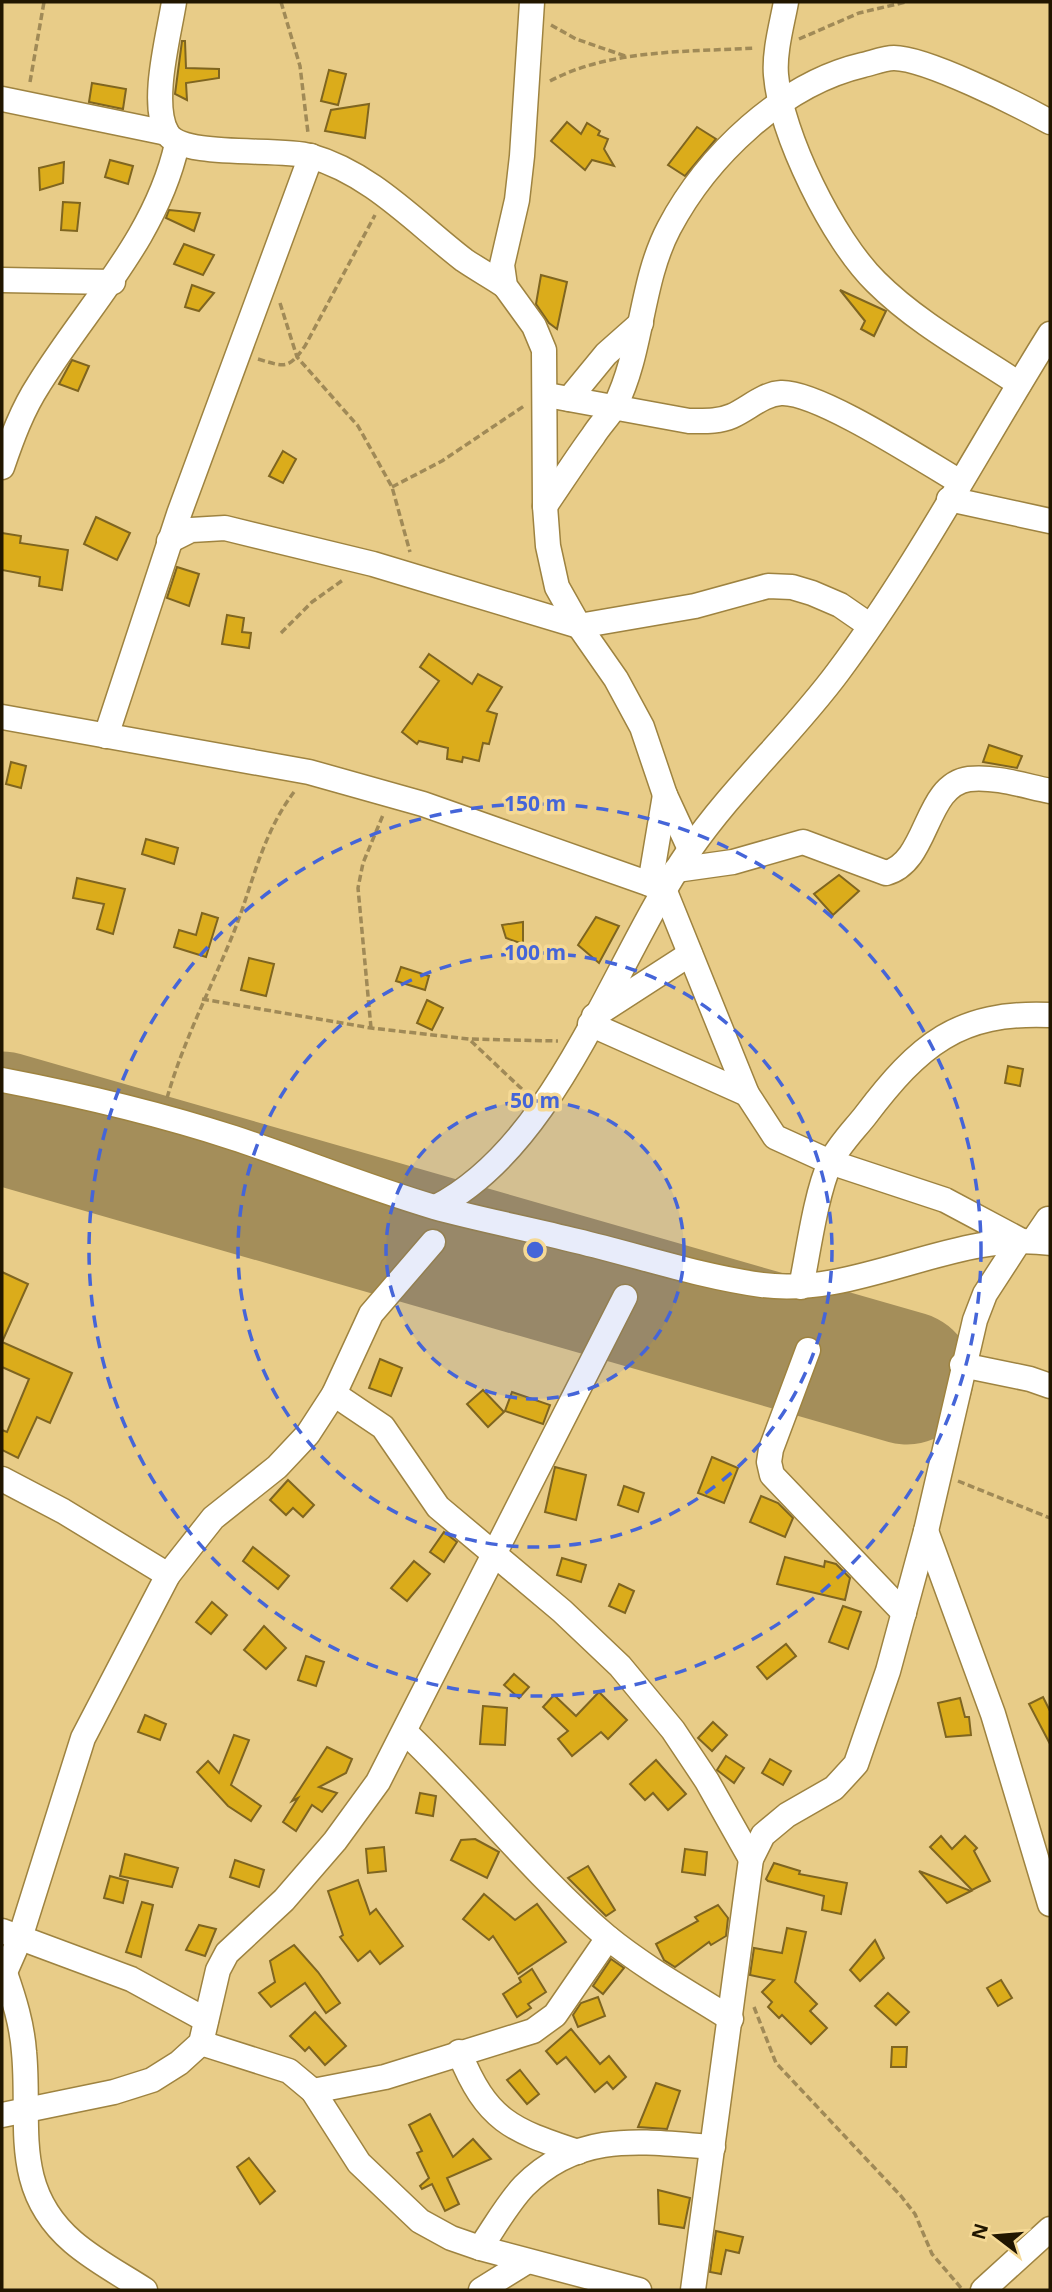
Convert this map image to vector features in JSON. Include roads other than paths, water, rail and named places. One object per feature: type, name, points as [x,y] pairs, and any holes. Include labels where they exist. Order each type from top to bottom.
[{"type":"street","points":[[2,467],[15,428],[37,386],[113,282],[155,209],[171,170],[172,138],[160,111],[160,92],[174,2]]},
{"type":"street","points":[[786,2],[775,71],[779,102],[803,165],[838,233],[876,282],[933,327],[1019,384]]},
{"type":"street","points":[[505,286],[502,265],[517,200],[531,6]]},
{"type":"street","points":[[545,506],[614,407],[641,323],[657,258],[669,229],[715,165],[741,135],[779,102],[846,69],[893,58],[911,61],[954,77],[1050,122]]},
{"type":"street","points":[[2,99],[172,138],[196,149],[281,150],[311,156],[335,166],[386,195],[466,261],[505,286],[534,326],[558,396],[545,506],[548,546],[557,587],[579,626],[616,679],[642,727],[665,795],[690,849]]},
{"type":"street","points":[[106,736],[169,541],[311,156]]},
{"type":"street","points":[[2,280],[113,282]]},
{"type":"street","points":[[558,396],[641,323]]},
{"type":"street","points":[[436,1207],[478,1181],[542,1109],[588,1027],[663,881],[837,673],[955,491],[1050,334]]},
{"type":"street","points":[[558,396],[711,422],[730,416],[769,396],[782,393],[795,395],[842,413],[955,491],[1050,522]]},
{"type":"street","points":[[169,541],[191,530],[225,528],[373,564],[579,626],[695,606],[768,586],[792,587],[812,593],[840,605],[869,625]]},
{"type":"street","points":[[2,717],[309,772],[391,795],[663,881],[803,842],[886,873],[894,871],[903,863],[925,830],[940,800],[953,785],[967,779],[984,779],[1050,791]]},
{"type":"street","points":[[665,795],[663,881],[747,1094],[775,1137],[830,1162],[1042,1230]]},
{"type":"street","points":[[588,1027],[690,954]]},
{"type":"street","points":[[801,1287],[830,1162],[896,1076],[928,1047],[961,1026],[999,1015],[1050,1015]]},
{"type":"street","points":[[588,1027],[747,1094]]},
{"type":"street","points":[[2,1080],[94,1098],[161,1116],[436,1207],[579,1241],[705,1277],[801,1287],[834,1283],[1042,1230]]},
{"type":"street","points":[[693,2290],[738,1973],[751,1859],[762,1835],[787,1815],[834,1787],[856,1764],[880,1697],[904,1613],[926,1531],[962,1365],[985,1294],[1042,1230]]},
{"type":"street","points":[[145,2290],[73,2242],[44,2208],[27,2169],[13,2113],[25,2053],[19,2016],[4,1976],[11,1934],[83,1738],[168,1575],[213,1518],[285,1458],[308,1434],[334,1394],[371,1314],[433,1242]]},
{"type":"street","points":[[13,2113],[114,2092],[152,2080],[179,2063],[204,2031],[218,1969],[227,1953],[284,1900],[335,1841],[378,1782],[625,1297]]},
{"type":"street","points":[[808,1350],[771,1449],[769,1462],[772,1475],[781,1488],[904,1613]]},
{"type":"street","points":[[962,1365],[1050,1386]]},
{"type":"street","points":[[334,1394],[383,1427],[438,1507],[562,1611],[629,1677],[680,1740],[751,1859]]},
{"type":"street","points":[[2,1479],[63,1511],[168,1575]]},
{"type":"street","points":[[926,1531],[993,1714],[1050,1904]]},
{"type":"street","points":[[405,1732],[458,1782],[608,1938],[731,2019]]},
{"type":"street","points":[[11,1934],[131,1979],[204,2031],[289,2071],[313,2091],[359,2163],[420,2221],[451,2238],[480,2248],[639,2290]]},
{"type":"street","points":[[313,2091],[385,2077],[533,2031],[555,2015],[608,1938]]},
{"type":"street","points":[[459,2052],[473,2088],[493,2111],[518,2131],[578,2152]]},
{"type":"street","points":[[480,2248],[523,2188],[536,2175],[578,2152],[604,2143],[628,2141],[713,2147]]},
{"type":"street","points":[[983,2290],[1050,2228]]},
{"type":"street","points":[[481,2290],[526,2262]]}]
